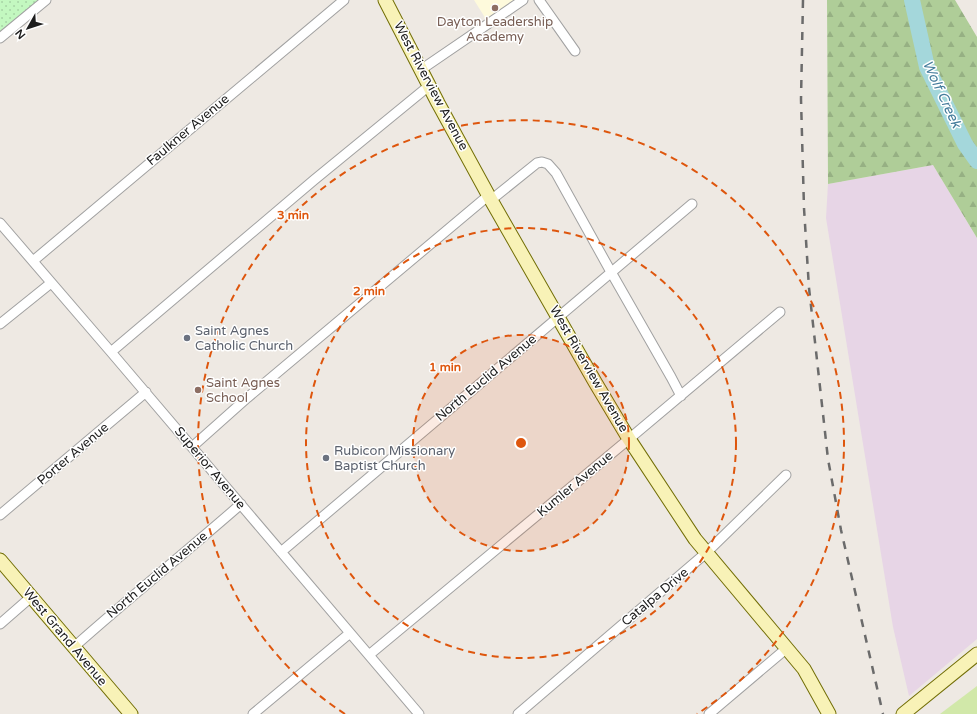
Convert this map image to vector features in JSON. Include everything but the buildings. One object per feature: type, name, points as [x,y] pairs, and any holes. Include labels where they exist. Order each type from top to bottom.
[{"type":"street","points":[[0,38],[46,0]]},
{"type":"street","name":"Faulkner Avenue","points":[[33,261],[344,0]]},
{"type":"street","name":"West Riverview Avenue","points":[[385,0],[490,197],[629,439],[706,554],[804,669],[829,714]]},
{"type":"street","points":[[422,69],[524,0]]},
{"type":"street","points":[[539,0],[574,51]]},
{"type":"street","points":[[111,352],[320,175],[430,85]]},
{"type":"street","points":[[192,447],[247,398],[490,197],[537,163],[542,162],[548,164],[556,173],[610,272],[681,396]]},
{"type":"street","name":"North Euclid Avenue","points":[[281,552],[692,204]]},
{"type":"street","name":"Superior Avenue","points":[[0,223],[146,392],[419,714]]},
{"type":"street","points":[[0,324],[51,283]]},
{"type":"street","name":"Kumler Avenue","points":[[369,655],[780,312]]},
{"type":"street","name":"Porter Avenue","points":[[0,515],[146,392]]},
{"type":"street","name":"Catalpa Drive","points":[[518,714],[706,554],[786,475]]},
{"type":"street","name":"North Euclid Avenue","points":[[74,647],[241,504]]},
{"type":"street","name":"West Grand Avenue","points":[[0,560],[131,714]]},
{"type":"street","points":[[0,624],[31,597]]},
{"type":"street","points":[[254,714],[350,633]]},
{"type":"street","points":[[709,714],[787,648]]},
{"type":"street","points":[[902,714],[977,654]]},
{"type":"shaded area","name":"Dayton Leadership Academy","points":[[474,0],[523,0],[486,26],[484,16]]},
{"type":"shaded area","points":[[933,165],[977,238],[977,639],[909,696],[893,627],[826,218],[828,184]]},
{"type":"green space","points":[[0,0],[46,0],[0,38]]},
{"type":"green space","points":[[827,0],[955,0],[977,37],[977,238],[933,165],[828,184]]},
{"type":"green space","points":[[977,686],[977,714],[940,714]]},
{"type":"waterway","name":"Wolf Creek","points":[[912,0],[927,67],[965,144],[977,161]]},
{"type":"railway","points":[[803,0],[801,99],[804,208],[809,288],[828,459],[841,530],[883,714]]},
{"type":"place","name":"Dayton Leadership Academy","points":[[495,8]]},
{"type":"place","name":"Saint Agnes Catholic Church","points":[[187,338]]},
{"type":"place","name":"Saint Agnes School","points":[[198,390]]},
{"type":"place","name":"Rubicon Missionary Baptist Church","points":[[326,458]]}]
